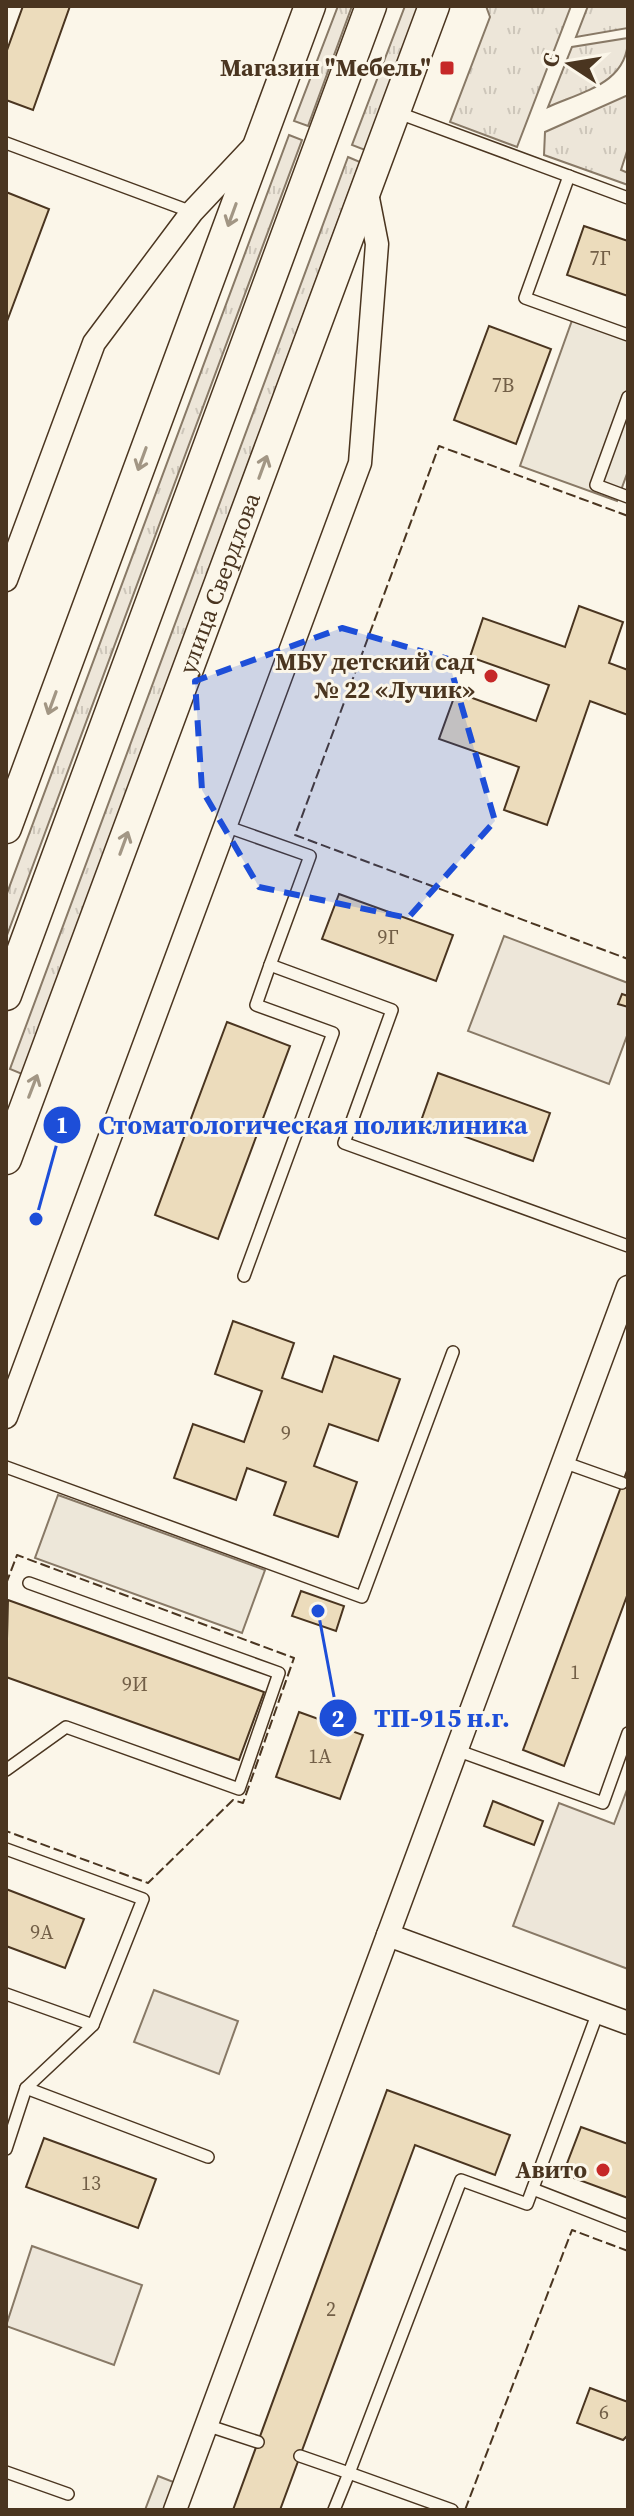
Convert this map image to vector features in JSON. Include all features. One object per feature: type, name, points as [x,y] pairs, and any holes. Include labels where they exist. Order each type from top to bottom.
[{"type":"main road","points":[[6,828],[310,6]]},
{"type":"main road","points":[[6,995],[371,6]]},
{"type":"main road","name":"улица Свердлова","points":[[6,1159],[434,6]]},
{"type":"street","points":[[6,580],[94,343],[192,212],[259,142]]},
{"type":"street","points":[[6,1417],[360,463],[377,244],[366,188]]},
{"type":"street","points":[[175,2510],[628,1287]]},
{"type":"street","points":[[388,1935],[628,2023]]},
{"type":"lane","points":[[395,112],[628,198]]},
{"type":"lane","points":[[6,143],[192,212]]},
{"type":"lane","points":[[569,176],[525,298],[628,335]]},
{"type":"lane","points":[[628,397],[596,485],[628,497]]},
{"type":"lane","points":[[225,826],[310,856],[256,1005],[333,1033],[244,1276]]},
{"type":"lane","points":[[270,965],[392,1010],[344,1143],[628,1246]]},
{"type":"lane","points":[[6,1467],[122,1514],[362,1597],[453,1352]]},
{"type":"lane","points":[[563,1462],[622,1483]]},
{"type":"lane","points":[[6,1770],[66,1727],[239,1789],[279,1673],[29,1583]]},
{"type":"lane","points":[[456,1750],[603,1803],[628,1733]]},
{"type":"lane","points":[[6,1849],[143,1899],[93,2025],[26,2088],[6,2149]]},
{"type":"lane","points":[[6,1994],[93,2025]]},
{"type":"lane","points":[[334,2510],[461,2180],[527,2204],[598,2012]]},
{"type":"lane","points":[[26,2088],[208,2157]]},
{"type":"lane","points":[[533,2189],[628,2226]]},
{"type":"lane","points":[[206,2425],[258,2442]]},
{"type":"lane","points":[[300,2456],[452,2510]]},
{"type":"lane","points":[[6,2472],[68,2494]]},
{"type":"highlighted area","points":[[342,628],[448,659],[495,821],[408,918],[259,887],[202,790],[195,681]]},
{"type":"green space","points":[[338,6],[352,6],[308,126],[294,121]]},
{"type":"green space","points":[[405,6],[419,6],[365,150],[352,145]]},
{"type":"green space","points":[[486,6],[571,6],[517,147],[450,122],[490,17]]},
{"type":"green space","points":[[588,6],[628,6],[628,28],[576,37]]},
{"type":"green space","points":[[628,38],[621,66],[612,75],[589,90],[548,107],[572,47]]},
{"type":"green space","points":[[628,95],[628,148],[621,170],[628,173],[628,185],[544,155],[545,132]]},
{"type":"green space","points":[[289,135],[302,140],[6,938],[6,896]]},
{"type":"green space","points":[[348,157],[360,162],[22,1074],[10,1069]]},
{"type":"green space","points":[[504,936],[628,983],[628,1033],[609,1084],[468,1031]]},
{"type":"green space","points":[[628,1787],[628,1969],[513,1926],[559,1803],[614,1824]]},
{"type":"green space","points":[[154,1990],[238,2021],[219,2074],[134,2042]]},
{"type":"green space","points":[[32,2246],[142,2285],[114,2365],[6,2326]]},
{"type":"shaded area","points":[[575,312],[628,331],[628,471],[617,501],[520,466]]},
{"type":"shaded area","points":[[58,1495],[265,1570],[242,1633],[35,1558]]},
{"type":"shaded area","points":[[158,2476],[176,2483],[165,2510],[145,2510]]},
{"type":"building","points":[[23,6],[70,6],[33,110],[6,100],[6,53]]},
{"type":"building","points":[[6,192],[49,209],[6,324]]},
{"type":"building","points":[[584,226],[628,241],[628,296],[567,275]]},
{"type":"building","points":[[489,326],[551,349],[516,444],[454,420]]},
{"type":"building","points":[[579,606],[623,622],[609,663],[628,670],[628,715],[590,701],[547,825],[504,810],[519,767],[439,739],[456,692],[536,721],[549,685],[470,657],[483,618],[565,647]]},
{"type":"building","points":[[339,894],[453,935],[436,981],[322,939]]},
{"type":"building","points":[[622,994],[628,996],[628,1007],[618,1004]]},
{"type":"building","points":[[227,1022],[290,1046],[218,1239],[155,1215]]},
{"type":"building","points":[[438,1073],[550,1113],[533,1161],[421,1121]]},
{"type":"building","points":[[233,1321],[294,1343],[282,1378],[322,1392],[334,1356],[400,1379],[378,1441],[329,1424],[314,1466],[357,1482],[338,1537],[274,1515],[286,1482],[247,1468],[236,1500],[174,1478],[193,1424],[244,1442],[262,1391],[215,1374]]},
{"type":"building","points":[[628,1468],[628,1593],[564,1766],[523,1750]]},
{"type":"building","points":[[301,1591],[344,1606],[336,1631],[292,1616]]},
{"type":"building","points":[[8,1600],[264,1692],[239,1760],[6,1677]]},
{"type":"building","points":[[299,1712],[363,1735],[340,1799],[276,1777]]},
{"type":"building","points":[[493,1801],[543,1821],[534,1845],[484,1826]]},
{"type":"building","points":[[6,1889],[84,1919],[65,1968],[6,1946]]},
{"type":"building","points":[[387,2090],[510,2135],[495,2175],[415,2145],[280,2510],[233,2510]]},
{"type":"building","points":[[581,2127],[628,2144],[628,2198],[563,2174]]},
{"type":"building","points":[[44,2138],[156,2179],[138,2228],[26,2187]]},
{"type":"building","points":[[590,2388],[628,2402],[628,2435],[623,2440],[577,2423]]},
{"type":"fence","points":[[628,516],[439,446],[295,835],[628,959]]},
{"type":"fence","points":[[6,1584],[17,1555],[294,1658],[243,1803],[233,1800],[148,1883],[6,1831]]},
{"type":"fence","points":[[465,2510],[572,2230],[628,2251]]},
{"type":"place","name":"Магазин \"Мебель\"","points":[[447,68]]},
{"type":"place","name":"МБУ детский сад № 22 «Лучик»","points":[[491,676]]},
{"type":"place","name":"Стоматологическая поликлиника","points":[[36,1219]]},
{"type":"place","name":"ТП-915 н.г.","points":[[318,1611]]},
{"type":"place","name":"Авито","points":[[603,2170]]}]
